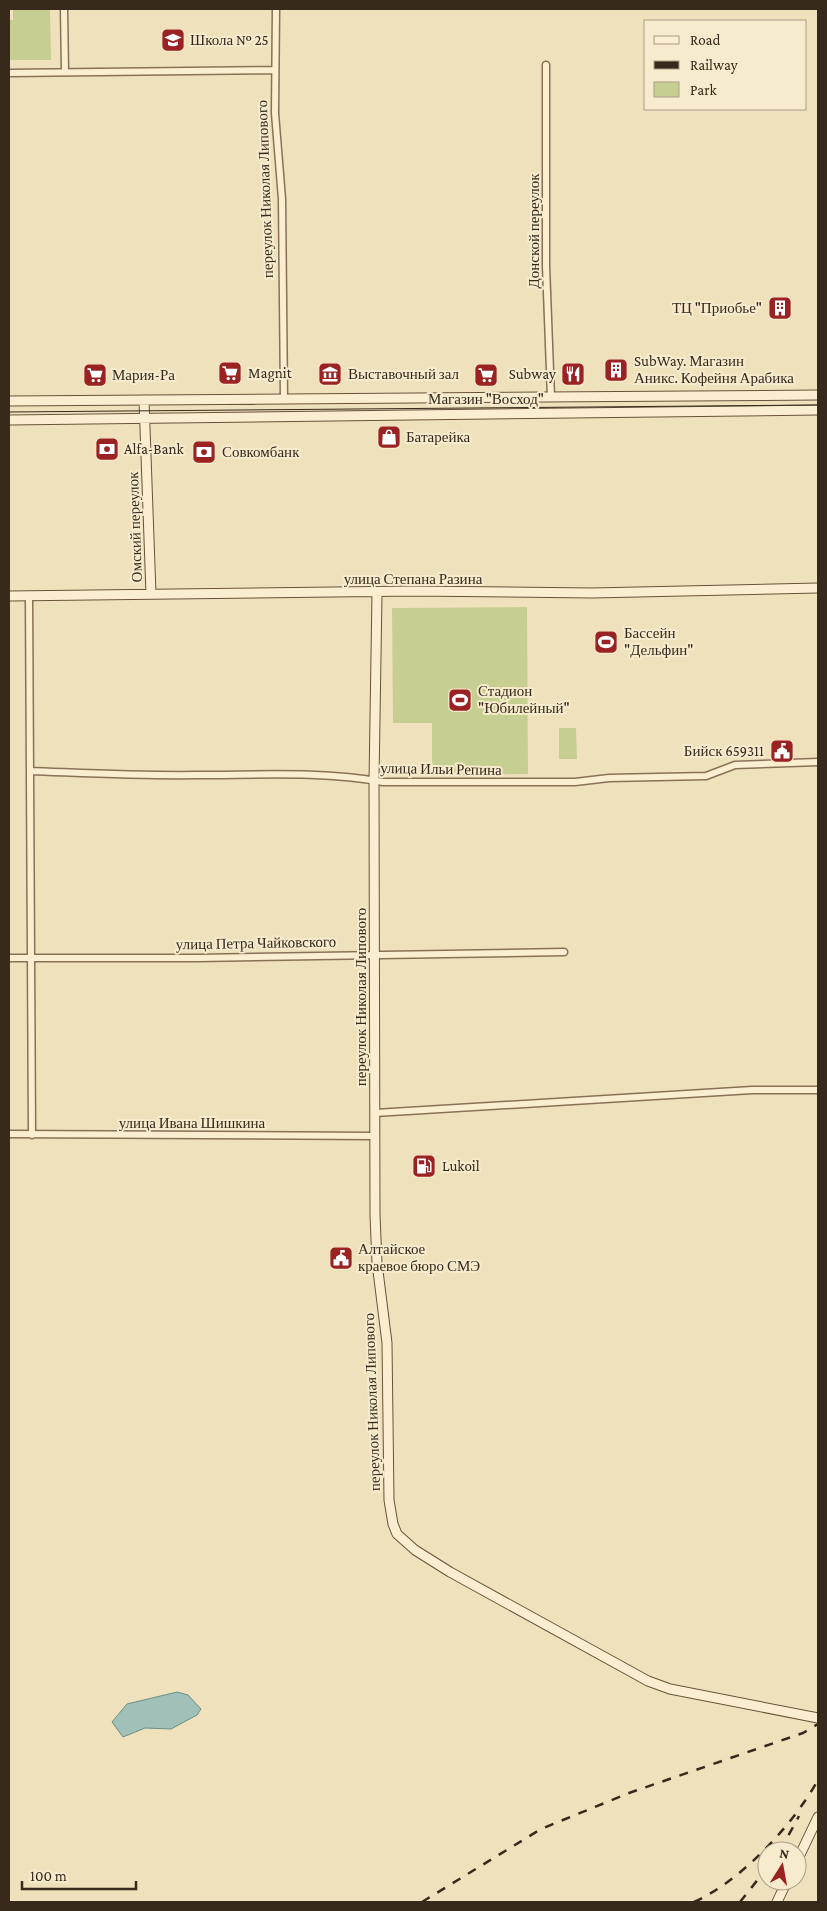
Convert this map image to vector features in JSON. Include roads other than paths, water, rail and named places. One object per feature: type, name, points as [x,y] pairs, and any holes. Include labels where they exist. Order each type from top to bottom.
[{"type":"street","points":[[64,9],[64,72]]},
{"type":"street","name":"переулок Николая Липового","points":[[276,9],[275,113],[282,199],[284,399]]},
{"type":"street","name":"Донской переулок","points":[[546,65],[546,266],[551,397]]},
{"type":"street","points":[[9,73],[275,70]]},
{"type":"street","points":[[9,400],[818,395]]},
{"type":"street","points":[[284,399],[286,416]]},
{"type":"street","name":"Омский переулок","points":[[144,400],[151,594]]},
{"type":"street","points":[[9,420],[818,410]]},
{"type":"street","name":"улица Степана Разина","points":[[9,596],[592,593],[818,588]]},
{"type":"street","name":"переулок Николая Липового","points":[[377,593],[374,781],[377,1263],[387,1343],[389,1500],[391,1518],[397,1534],[415,1550],[450,1572],[648,1681],[670,1689],[760,1709],[818,1718]]},
{"type":"street","points":[[29,596],[32,1135]]},
{"type":"street","name":"улица Ильи Репина","points":[[30,771],[168,775],[283,774],[374,781],[575,782],[609,778],[706,776],[736,765],[818,762]]},
{"type":"street","name":"улица Петра Чайковского","points":[[9,958],[198,958],[564,952]]},
{"type":"street","points":[[375,1113],[752,1090],[818,1090]]},
{"type":"street","name":"улица Ивана Шишкина","points":[[9,1134],[375,1136]]},
{"type":"street","points":[[806,1841],[818,1817]]},
{"type":"water","points":[[177,1692],[188,1695],[201,1709],[197,1715],[171,1729],[145,1728],[123,1737],[112,1722],[127,1704]]},
{"type":"tram line","points":[[9,412],[818,405]]},
{"type":"railway","points":[[422,1902],[541,1829],[629,1793],[803,1733],[818,1724]]},
{"type":"railway","points":[[694,1902],[712,1893],[730,1880],[764,1850],[795,1815],[818,1780]]},
{"type":"railway","points":[[785,1841],[799,1816]]},
{"type":"railway","points":[[740,1902],[757,1881]]},
{"type":"place","name":"Школа № 25","points":[[173,40]]},
{"type":"place","name":"ТЦ \"Приобье\"","points":[[780,308]]},
{"type":"place","name":"SubWay. Магазин Аникс. Кофейня Арабика","points":[[616,370]]},
{"type":"place","name":"Magnit","points":[[230,373]]},
{"type":"place","name":"Выставочный зал","points":[[330,374]]},
{"type":"place","name":"Subway","points":[[573,374]]},
{"type":"place","name":"Мария-Ра","points":[[95,375]]},
{"type":"place","name":"Магазин \"Восход\"","points":[[486,375]]},
{"type":"place","name":"Батарейка","points":[[389,437]]},
{"type":"place","name":"Alfa-Bank","points":[[107,449]]},
{"type":"place","name":"Совкомбанк","points":[[204,452]]},
{"type":"place","name":"Бассейн \"Дельфин\"","points":[[606,642]]},
{"type":"place","name":"Стадион \"Юбилейный\"","points":[[460,700]]},
{"type":"place","name":"Бийск 659311","points":[[782,751]]},
{"type":"place","name":"Lukoil","points":[[424,1166]]},
{"type":"place","name":"Алтайское краевое бюро СМЭ","points":[[341,1258]]}]
